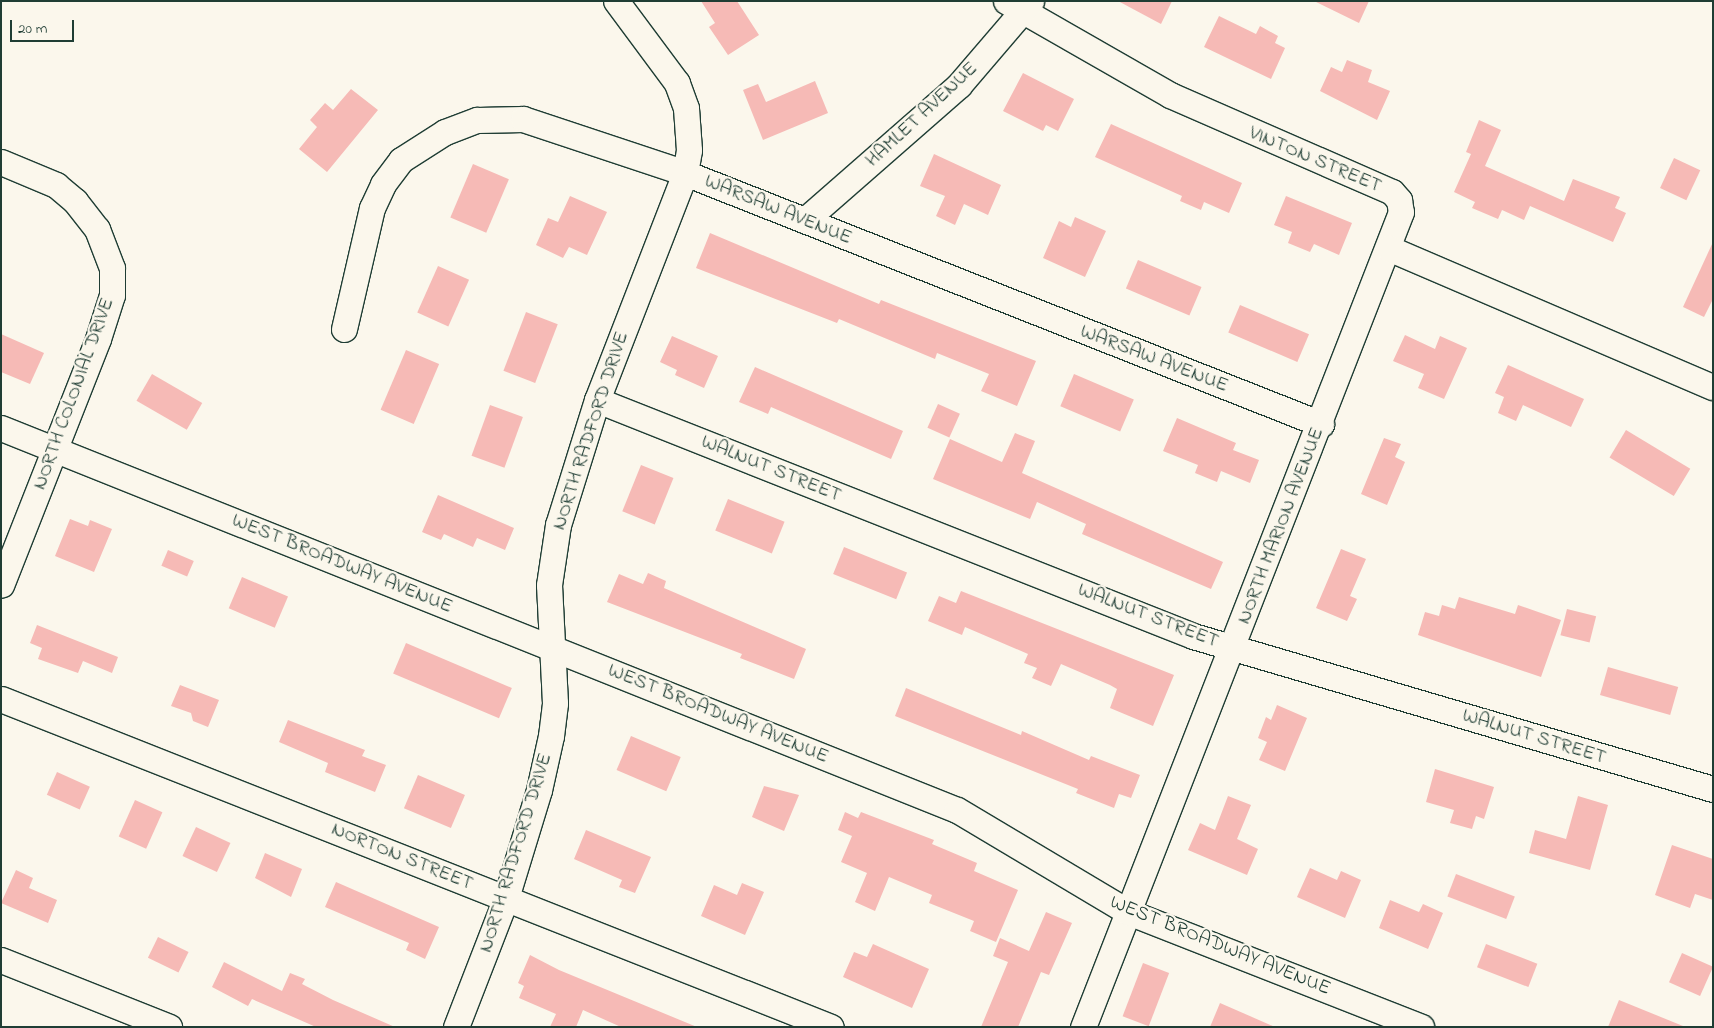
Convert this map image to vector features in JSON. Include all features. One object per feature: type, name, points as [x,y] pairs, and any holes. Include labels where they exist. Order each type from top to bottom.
[{"type":"street","name":"NORTH RADFORD DRIVE","points":[[456,1027],[506,898],[540,790],[551,736],[555,703],[552,551],[597,400],[685,173],[689,129],[677,83],[616,1]]},
{"type":"street","name":"HAMLET AVENUE","points":[[805,220],[917,125],[959,85],[1020,5]]},
{"type":"street","name":"VINTON STREET","points":[[1020,5],[1170,95],[1392,192],[1401,212],[1388,248]]},
{"type":"street","name":"WARSAW AVENUE","points":[[344,329],[372,208],[383,184],[408,154],[445,132],[476,120],[523,119],[685,173],[1321,424]]},
{"type":"street","name":"NORTH COLONIAL DRIVE","points":[[1,162],[56,186],[75,201],[97,229],[112,268],[112,295],[56,450],[1,585]]},
{"type":"street","points":[[1388,248],[1713,388]]},
{"type":"street","name":"NORTH MARION AVENUE","points":[[1084,1027],[1321,424],[1388,248]]},
{"type":"street","name":"WALNUT STREET","points":[[597,400],[1232,649],[1713,789]]},
{"type":"street","name":"WEST BROADWAY AVENUE","points":[[1,428],[957,810],[1128,912],[1411,1025]]},
{"type":"street","name":"NORTON STREET","points":[[1,699],[830,1027]]},
{"type":"street","points":[[1,960],[169,1027]]},
{"type":"building","points":[[701,1],[737,1],[759,35],[728,55],[709,27],[715,23]]},
{"type":"building","points":[[1118,1],[1172,1],[1161,24]]},
{"type":"building","points":[[1314,1],[1369,1],[1359,23]]},
{"type":"building","points":[[1219,16],[1256,34],[1260,26],[1278,36],[1275,43],[1285,48],[1271,79],[1204,47]]},
{"type":"building","points":[[1347,60],[1372,70],[1368,82],[1390,91],[1377,120],[1320,91],[1331,67],[1342,72]]},
{"type":"building","points":[[1023,73],[1074,99],[1058,131],[1046,125],[1043,131],[1003,111]]},
{"type":"building","points":[[815,81],[828,113],[763,140],[743,90],[758,84],[766,102]]},
{"type":"building","points":[[351,89],[378,110],[327,172],[299,149],[317,127],[310,120],[325,103],[333,110]]},
{"type":"building","points":[[1479,120],[1501,130],[1485,166],[1564,201],[1573,179],[1620,197],[1615,208],[1626,213],[1613,242],[1530,206],[1524,220],[1502,210],[1498,219],[1472,208],[1475,202],[1454,192],[1471,154],[1466,152]]},
{"type":"building","points":[[1111,124],[1242,183],[1229,213],[1204,202],[1201,210],[1180,201],[1182,196],[1095,157]]},
{"type":"building","points":[[934,154],[1001,185],[988,215],[964,204],[955,225],[936,216],[945,196],[920,186]]},
{"type":"building","points":[[1674,158],[1700,170],[1686,200],[1660,188]]},
{"type":"building","points":[[473,164],[509,179],[486,233],[450,217]]},
{"type":"building","points":[[570,196],[607,212],[587,255],[569,247],[563,258],[536,245],[548,218],[558,222]]},
{"type":"building","points":[[1286,196],[1352,223],[1339,255],[1314,244],[1310,252],[1288,243],[1292,232],[1274,225]]},
{"type":"building","points":[[1075,217],[1106,231],[1085,277],[1043,258],[1059,221],[1071,227]]},
{"type":"building","points":[[710,233],[879,304],[881,300],[1036,361],[1017,406],[981,391],[989,374],[937,353],[935,359],[839,319],[837,323],[696,268]]},
{"type":"building","points":[[1713,242],[1713,299],[1704,317],[1683,307]]},
{"type":"building","points":[[1138,260],[1202,287],[1189,315],[1126,289]]},
{"type":"building","points":[[438,266],[469,280],[448,326],[417,313]]},
{"type":"building","points":[[1240,305],[1309,334],[1297,362],[1228,333]]},
{"type":"building","points":[[526,312],[558,324],[535,383],[503,371]]},
{"type":"building","points":[[1,334],[44,353],[30,384],[1,372]]},
{"type":"building","points":[[1405,335],[1435,349],[1440,336],[1467,348],[1444,399],[1418,388],[1424,374],[1393,361]]},
{"type":"building","points":[[672,336],[718,356],[704,388],[675,375],[677,370],[660,362]]},
{"type":"building","points":[[406,350],[439,364],[414,424],[381,410]]},
{"type":"building","points":[[1508,365],[1584,399],[1571,427],[1523,405],[1516,421],[1498,413],[1504,397],[1495,393]]},
{"type":"building","points":[[755,367],[903,431],[891,459],[771,407],[768,414],[739,402]]},
{"type":"building","points":[[152,374],[202,403],[187,430],[136,401]]},
{"type":"building","points":[[1074,374],[1134,399],[1120,432],[1060,406]]},
{"type":"building","points":[[938,404],[960,414],[949,438],[927,428]]},
{"type":"building","points":[[490,405],[523,417],[504,468],[472,456]]},
{"type":"building","points":[[1177,418],[1236,443],[1233,450],[1259,460],[1250,483],[1221,471],[1217,482],[1195,473],[1198,465],[1163,451]]},
{"type":"building","points":[[1626,430],[1690,469],[1674,496],[1610,457]]},
{"type":"building","points":[[1015,433],[1035,441],[1022,473],[1223,562],[1211,589],[1082,534],[1086,524],[1037,502],[1030,519],[933,479],[950,439],[1002,462]]},
{"type":"building","points":[[1384,438],[1401,444],[1395,457],[1405,462],[1387,505],[1361,494]]},
{"type":"building","points":[[641,465],[673,478],[655,524],[622,511]]},
{"type":"building","points":[[438,495],[514,528],[505,550],[477,538],[473,547],[444,534],[441,540],[422,532]]},
{"type":"building","points":[[728,499],[785,522],[772,553],[715,531]]},
{"type":"building","points":[[70,519],[88,526],[90,520],[112,529],[94,572],[55,556]]},
{"type":"building","points":[[844,547],[907,572],[896,599],[833,574]]},
{"type":"building","points":[[1341,549],[1366,559],[1350,596],[1357,599],[1347,621],[1316,608]]},
{"type":"building","points":[[168,550],[194,561],[187,577],[161,566]]},
{"type":"building","points":[[648,573],[666,581],[664,588],[806,649],[794,679],[740,658],[742,654],[607,602],[619,574],[643,584]]},
{"type":"building","points":[[242,577],[288,597],[275,628],[229,608]]},
{"type":"building","points":[[961,591],[1174,675],[1153,726],[1110,708],[1117,689],[1110,685],[1061,664],[1051,686],[1032,678],[1037,668],[1024,663],[1028,654],[965,627],[962,635],[928,621],[939,596],[956,603]]},
{"type":"building","points":[[1459,597],[1515,614],[1518,605],[1561,620],[1541,677],[1418,635],[1425,612],[1439,616],[1442,605],[1455,609]]},
{"type":"building","points":[[1567,609],[1596,616],[1590,642],[1560,635]]},
{"type":"building","points":[[37,625],[118,657],[112,673],[83,661],[78,673],[38,659],[42,648],[30,643]]},
{"type":"building","points":[[406,643],[512,688],[499,718],[393,673]]},
{"type":"building","points":[[1608,667],[1678,687],[1670,715],[1600,695]]},
{"type":"building","points":[[180,685],[219,700],[208,727],[193,721],[191,713],[171,706]]},
{"type":"building","points":[[906,688],[1021,735],[1022,731],[1089,760],[1091,756],[1140,775],[1131,798],[1119,794],[1114,808],[1076,793],[1078,789],[895,716]]},
{"type":"building","points":[[1277,705],[1307,718],[1285,771],[1259,760],[1267,742],[1258,738],[1266,717],[1271,720]]},
{"type":"building","points":[[288,720],[365,750],[362,756],[386,765],[375,792],[325,772],[328,763],[279,742]]},
{"type":"building","points":[[631,736],[681,757],[666,791],[617,770]]},
{"type":"building","points":[[1435,769],[1494,787],[1484,819],[1476,816],[1472,829],[1450,823],[1454,810],[1426,802]]},
{"type":"building","points":[[57,772],[90,787],[80,809],[47,795]]},
{"type":"building","points":[[418,775],[465,795],[451,828],[404,808]]},
{"type":"building","points":[[764,786],[799,795],[784,831],[752,817]]},
{"type":"building","points":[[1228,796],[1251,805],[1237,839],[1258,849],[1247,875],[1188,850],[1200,823],[1215,830]]},
{"type":"building","points":[[1578,796],[1608,805],[1590,870],[1529,853],[1535,830],[1566,839]]},
{"type":"building","points":[[135,800],[162,812],[146,849],[119,837]]},
{"type":"building","points":[[845,812],[858,818],[861,812],[934,840],[932,844],[977,863],[974,871],[1018,890],[996,942],[970,931],[974,921],[929,903],[932,895],[889,877],[875,911],[855,902],[867,873],[841,862],[852,836],[838,830]]},
{"type":"building","points":[[196,827],[230,843],[217,872],[182,856]]},
{"type":"building","points":[[586,830],[651,857],[635,893],[619,887],[622,880],[574,859]]},
{"type":"building","points":[[1672,845],[1713,859],[1713,900],[1695,894],[1690,908],[1655,895]]},
{"type":"building","points":[[265,853],[302,869],[291,897],[255,878]]},
{"type":"building","points":[[1310,868],[1337,880],[1341,871],[1361,880],[1345,918],[1297,897]]},
{"type":"building","points":[[16,870],[33,878],[29,888],[57,900],[48,923],[1,903]]},
{"type":"building","points":[[1456,874],[1515,897],[1506,919],[1447,896]]},
{"type":"building","points":[[336,882],[439,927],[425,959],[406,950],[409,943],[325,907]]},
{"type":"building","points":[[742,883],[764,892],[745,935],[701,916],[714,885],[737,895]]},
{"type":"building","points":[[1390,900],[1419,912],[1423,904],[1443,913],[1428,949],[1379,928]]},
{"type":"building","points":[[1046,912],[1072,923],[1049,975],[1041,972],[1018,1027],[981,1027],[1008,962],[993,956],[1000,938],[1029,951]]},
{"type":"building","points":[[158,937],[189,952],[178,973],[148,958]]},
{"type":"building","points":[[873,944],[929,969],[912,1008],[843,977],[854,952],[867,957]]},
{"type":"building","points":[[1486,944],[1537,964],[1528,987],[1477,967]]},
{"type":"building","points":[[1682,953],[1713,967],[1700,996],[1669,982]]},
{"type":"building","points":[[530,955],[559,970],[697,1027],[621,1027],[583,1010],[576,1027],[550,1027],[556,1014],[519,998],[524,986],[518,983]]},
{"type":"building","points":[[224,962],[282,991],[290,973],[305,979],[302,984],[333,1000],[395,1027],[316,1027],[252,999],[248,1006],[212,987]]},
{"type":"building","points":[[1143,963],[1169,973],[1149,1026],[1123,1016]]},
{"type":"building","points":[[1619,1000],[1683,1026],[1683,1027],[1608,1027]]},
{"type":"building","points":[[1220,1003],[1275,1027],[1210,1027]]}]
